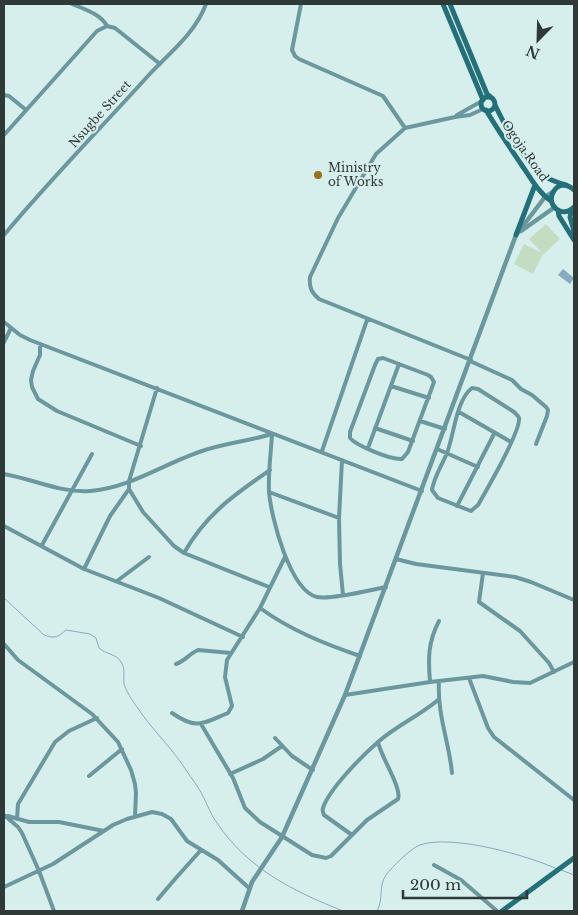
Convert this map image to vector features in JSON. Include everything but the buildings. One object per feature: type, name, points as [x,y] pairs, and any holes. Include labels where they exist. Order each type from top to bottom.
[{"type":"main road","points":[[443,4],[485,109],[493,109],[495,105],[493,99],[487,94],[450,4]]},
{"type":"main road","points":[[482,100],[489,97],[493,99]]},
{"type":"main road","name":"Ogoja Road","points":[[495,105],[505,127],[533,166],[544,176],[569,186],[574,190]]},
{"type":"main road","name":"Ogoja Road","points":[[485,109],[535,185],[551,201]]},
{"type":"main road","points":[[516,235],[535,185]]},
{"type":"main road","points":[[569,186],[560,186],[552,192],[551,201],[574,240]]},
{"type":"main road","points":[[556,209],[565,212],[573,208]]},
{"type":"main road","points":[[573,208],[570,217],[574,231]]},
{"type":"main road","points":[[502,911],[574,858]]},
{"type":"street","points":[[72,4],[96,15],[107,26]]},
{"type":"street","name":"Nsugbe Street","points":[[4,235],[191,32],[202,16],[206,4]]},
{"type":"street","points":[[300,4],[292,50],[295,56],[383,96],[405,128]]},
{"type":"street","points":[[4,135],[97,31],[107,26],[115,28],[160,64]]},
{"type":"street","points":[[4,95],[9,96],[26,110]]},
{"type":"street","points":[[455,116],[482,100]]},
{"type":"street","points":[[485,109],[470,115],[455,116],[405,128],[376,154],[338,218],[310,277],[309,285],[311,293],[319,299],[470,360],[512,380],[546,407],[548,412],[536,444]]},
{"type":"street","points":[[242,911],[249,888],[282,837],[345,695],[516,235],[545,197],[552,192]]},
{"type":"street","points":[[516,235],[556,209]]},
{"type":"street","points":[[322,451],[367,320]]},
{"type":"street","points":[[4,322],[20,335],[40,344],[422,491]]},
{"type":"street","points":[[4,342],[11,328]]},
{"type":"street","points":[[40,344],[40,355],[31,380],[38,399],[57,411],[141,446]]},
{"type":"street","points":[[380,358],[399,364],[428,375],[433,379],[433,386],[413,441],[402,459],[392,458],[352,441],[350,436],[375,365],[380,358]]},
{"type":"street","points":[[368,448],[399,364]]},
{"type":"street","points":[[391,386],[429,398]]},
{"type":"street","points":[[157,388],[129,481],[129,489],[143,512],[162,534],[184,553],[269,587]]},
{"type":"street","points":[[470,389],[478,389],[518,415],[519,421],[511,442],[478,506],[471,511],[438,498],[432,490],[447,453],[465,396],[470,389]]},
{"type":"street","points":[[459,412],[494,434],[511,442]]},
{"type":"street","points":[[420,422],[445,429]]},
{"type":"street","points":[[375,428],[413,441]]},
{"type":"street","points":[[272,434],[269,492],[279,539],[285,557],[301,584],[310,594],[322,598],[386,587]]},
{"type":"street","points":[[4,474],[52,487],[73,490],[101,489],[129,481],[200,451],[272,434]]},
{"type":"street","points":[[457,506],[494,434]]},
{"type":"street","points":[[437,449],[478,467]]},
{"type":"street","points":[[42,545],[92,454]]},
{"type":"street","points":[[342,460],[339,518],[340,564],[344,595]]},
{"type":"street","points":[[184,553],[192,538],[208,518],[270,470]]},
{"type":"street","points":[[84,569],[110,516],[129,489]]},
{"type":"street","points":[[269,492],[339,518]]},
{"type":"street","points":[[4,526],[84,569],[159,598],[243,637]]},
{"type":"street","points":[[117,581],[149,557]]},
{"type":"street","points":[[172,713],[188,723],[201,724],[231,710],[232,702],[225,677],[225,668],[231,653],[260,608],[285,557]]},
{"type":"street","points":[[396,559],[416,564],[515,578],[574,600]]},
{"type":"street","points":[[483,572],[479,602],[520,631],[554,672]]},
{"type":"street","points":[[260,608],[269,616],[312,638],[360,656]]},
{"type":"street","points":[[430,682],[429,646],[439,621]]},
{"type":"street","points":[[4,644],[18,660],[77,702],[112,733],[122,749],[135,784],[135,816]]},
{"type":"street","points":[[176,664],[184,662],[193,652],[198,650],[231,653]]},
{"type":"street","points":[[345,695],[483,676],[521,683],[530,682],[574,662]]},
{"type":"street","points":[[469,678],[488,728],[494,736],[574,800]]},
{"type":"street","points":[[439,681],[438,700],[452,774]]},
{"type":"street","points":[[352,835],[324,815],[323,808],[333,792],[350,770],[378,742],[438,700]]},
{"type":"street","points":[[17,819],[18,804],[55,742],[69,731],[97,718]]},
{"type":"street","points":[[201,724],[230,774],[245,808],[260,822],[282,837],[312,855],[326,858],[336,853],[368,820],[396,801],[400,796],[378,742]]},
{"type":"street","points":[[275,738],[301,763],[313,770]]},
{"type":"street","points":[[230,774],[263,759],[282,746]]},
{"type":"street","points":[[90,776],[122,749]]},
{"type":"street","points":[[4,887],[60,860],[113,825],[135,816],[152,812],[167,816],[175,823],[187,841],[218,860],[249,888]]},
{"type":"street","points":[[4,815],[29,822],[59,822],[104,831]]},
{"type":"street","points":[[4,815],[22,833],[54,911]]},
{"type":"street","points":[[158,899],[201,850]]},
{"type":"street","points":[[434,865],[461,880],[497,911]]},
{"type":"green space","points":[[546,224],[560,239],[543,254],[533,274],[514,264],[524,244],[542,253],[529,239]]},
{"type":"water","points":[[563,269],[574,278],[570,284],[558,275]]},
{"type":"waterway","points":[[4,598],[44,635],[56,637],[66,630],[90,634],[96,638],[99,648],[119,659],[123,665],[124,686],[148,722],[182,764],[201,793],[214,819],[229,839],[257,866],[273,877],[343,911]]},
{"type":"waterway","points":[[377,911],[382,884],[386,875],[407,854],[420,845],[434,842],[469,844],[509,852],[557,869]]},
{"type":"waterway","points":[[561,870],[574,875]]},
{"type":"place","name":"Ministry of Works","points":[[318,175]]}]
